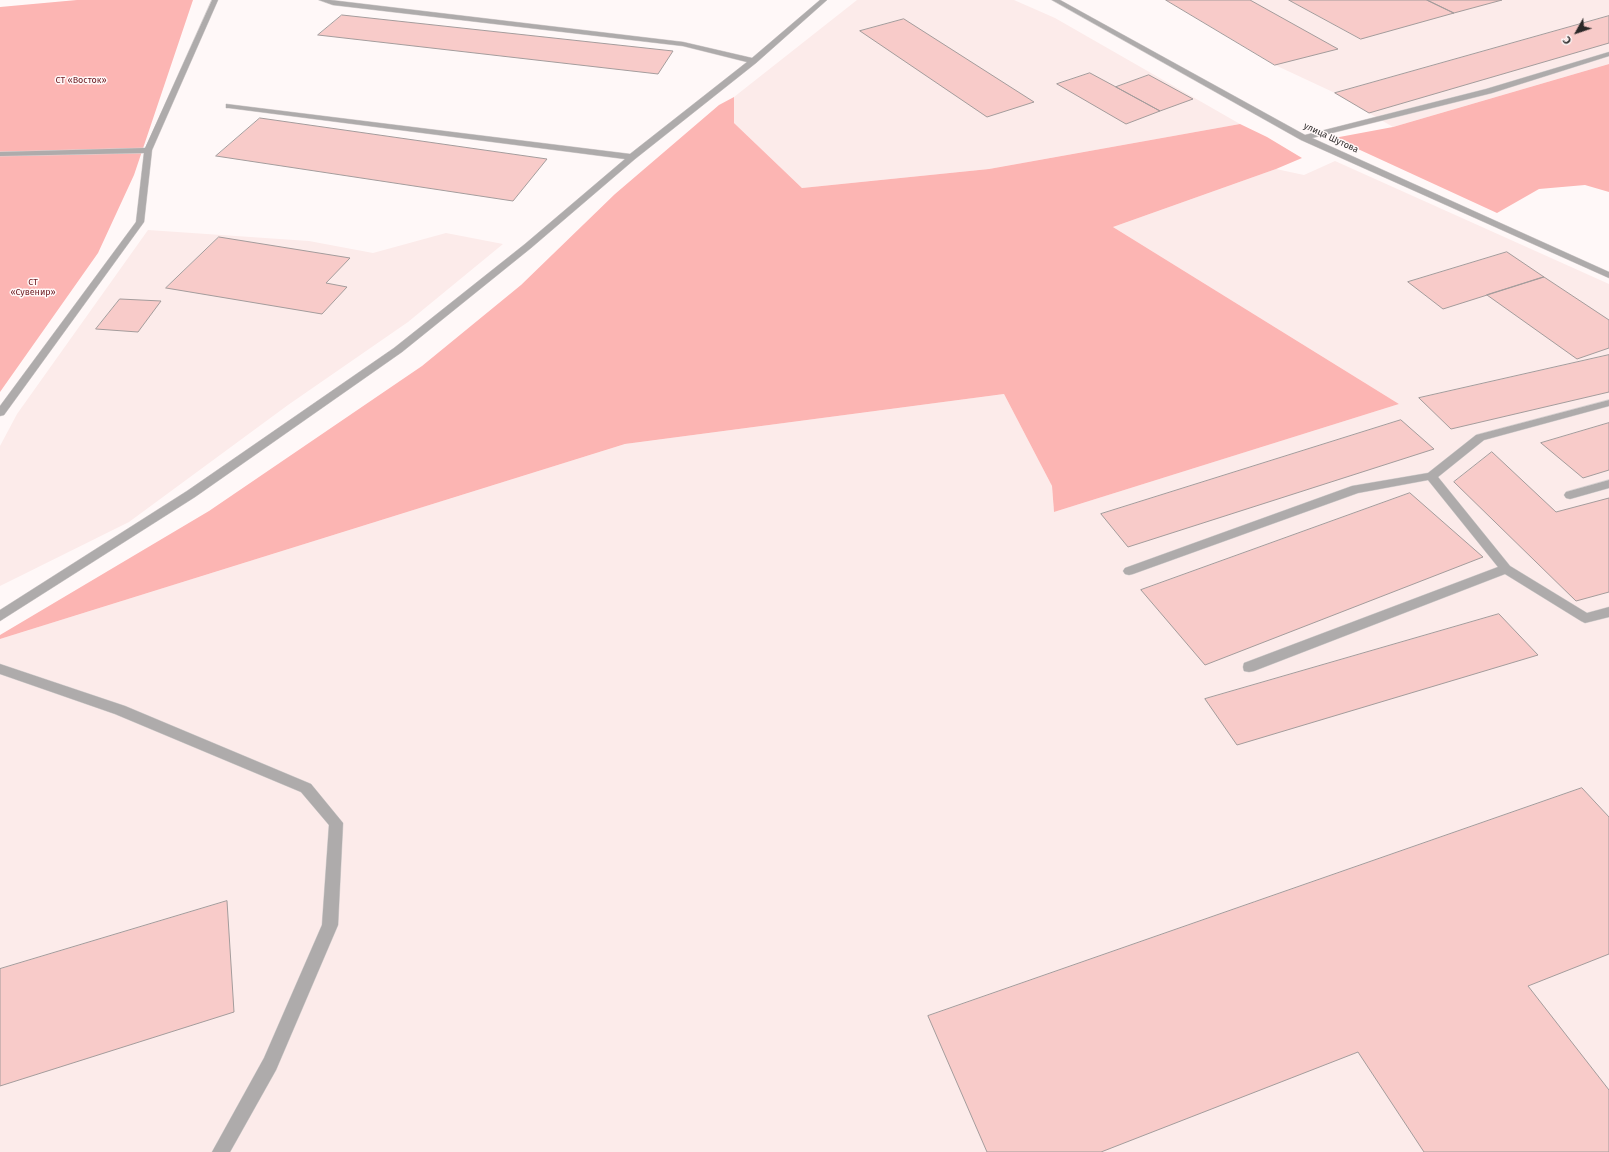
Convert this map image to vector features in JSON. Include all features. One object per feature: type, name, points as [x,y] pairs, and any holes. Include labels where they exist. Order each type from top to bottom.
[{"type":"street","points":[[0,413],[140,222],[148,150],[215,0]]},
{"type":"street","points":[[322,0],[333,3],[684,44],[753,61]]},
{"type":"street","points":[[0,616],[191,494],[398,350],[528,246],[632,157],[753,61],[824,0]]},
{"type":"street","name":"улица Шутова","points":[[1055,0],[1304,138],[1609,275]]},
{"type":"street","points":[[1304,138],[1489,91],[1609,54]]},
{"type":"street","points":[[229,106],[632,157]]},
{"type":"street","points":[[0,154],[148,150]]},
{"type":"street","points":[[1128,571],[1356,488],[1431,476],[1480,437],[1609,404]]},
{"type":"street","points":[[1431,476],[1506,569],[1585,618],[1609,612]]},
{"type":"street","points":[[1570,495],[1609,484]]},
{"type":"street","points":[[1249,667],[1506,569]]},
{"type":"street","points":[[0,669],[120,710],[306,788],[336,824],[330,925],[270,1064],[220,1152]]},
{"type":"shaded area","points":[[857,0],[1014,0],[1055,18],[1240,124],[989,169],[802,188],[734,123],[734,97]]},
{"type":"shaded area","points":[[1166,0],[1609,0],[1609,64],[1393,127],[1335,93],[1275,65]]},
{"type":"shaded area","points":[[1335,161],[1609,284],[1609,1152],[0,1152],[0,639],[625,444],[1004,394],[1052,486],[1054,512],[1399,404],[1113,227],[1276,169],[1304,175]]},
{"type":"shaded area","points":[[148,230],[309,241],[373,253],[446,233],[503,244],[408,322],[288,405],[129,522],[0,586],[0,446],[17,414]]},
{"type":"green space","name":"СТ «Восток»","points":[[77,0],[193,0],[134,175],[98,253],[0,392],[0,7]]},
{"type":"green space","points":[[1609,64],[1609,192],[1585,185],[1539,189],[1497,213],[1334,138],[1393,127]]},
{"type":"green space","points":[[734,97],[734,123],[802,188],[989,169],[1240,124],[1267,137],[1302,158],[1276,169],[1113,227],[1399,404],[1054,512],[1052,486],[1004,394],[625,444],[0,639],[0,635],[209,511],[422,366],[521,285],[615,194],[719,105]]},
{"type":"building","points":[[1166,0],[1250,0],[1338,49],[1275,65]]},
{"type":"building","points":[[1289,0],[1427,0],[1454,13],[1361,39]]},
{"type":"building","points":[[1427,0],[1502,0],[1454,13]]},
{"type":"building","points":[[342,15],[673,51],[658,74],[318,35]]},
{"type":"building","points":[[1609,16],[1609,43],[1369,113],[1335,93]]},
{"type":"building","points":[[904,19],[1034,102],[987,117],[860,31]]},
{"type":"building","points":[[1090,73],[1160,111],[1126,124],[1057,84]]},
{"type":"building","points":[[1149,75],[1193,99],[1160,111],[1116,87]]},
{"type":"building","points":[[260,118],[547,159],[513,201],[216,156]]},
{"type":"building","points":[[219,237],[350,258],[326,283],[347,287],[322,314],[166,288]]},
{"type":"building","points":[[1507,252],[1544,277],[1443,309],[1408,282]]},
{"type":"building","points":[[1544,277],[1609,320],[1609,348],[1577,359],[1487,295]]},
{"type":"building","points":[[120,299],[161,301],[138,332],[96,329]]},
{"type":"building","points":[[1609,355],[1609,392],[1451,429],[1419,398]]},
{"type":"building","points":[[1401,420],[1434,449],[1128,547],[1101,514]]},
{"type":"building","points":[[1609,423],[1609,470],[1583,478],[1541,443]]},
{"type":"building","points":[[1492,452],[1556,512],[1609,498],[1609,592],[1576,601],[1454,482]]},
{"type":"building","points":[[1410,493],[1483,557],[1205,665],[1141,590]]},
{"type":"building","points":[[1499,614],[1538,655],[1237,745],[1205,699]]},
{"type":"building","points":[[1582,788],[1609,817],[1609,954],[1528,986],[1609,1090],[1609,1152],[1424,1152],[1358,1052],[1101,1152],[987,1152],[928,1016]]},
{"type":"building","points":[[227,901],[234,1012],[0,1086],[0,969]]},
{"type":"park label","name":"СТ «Сувенир»","points":[[33,288]]}]
